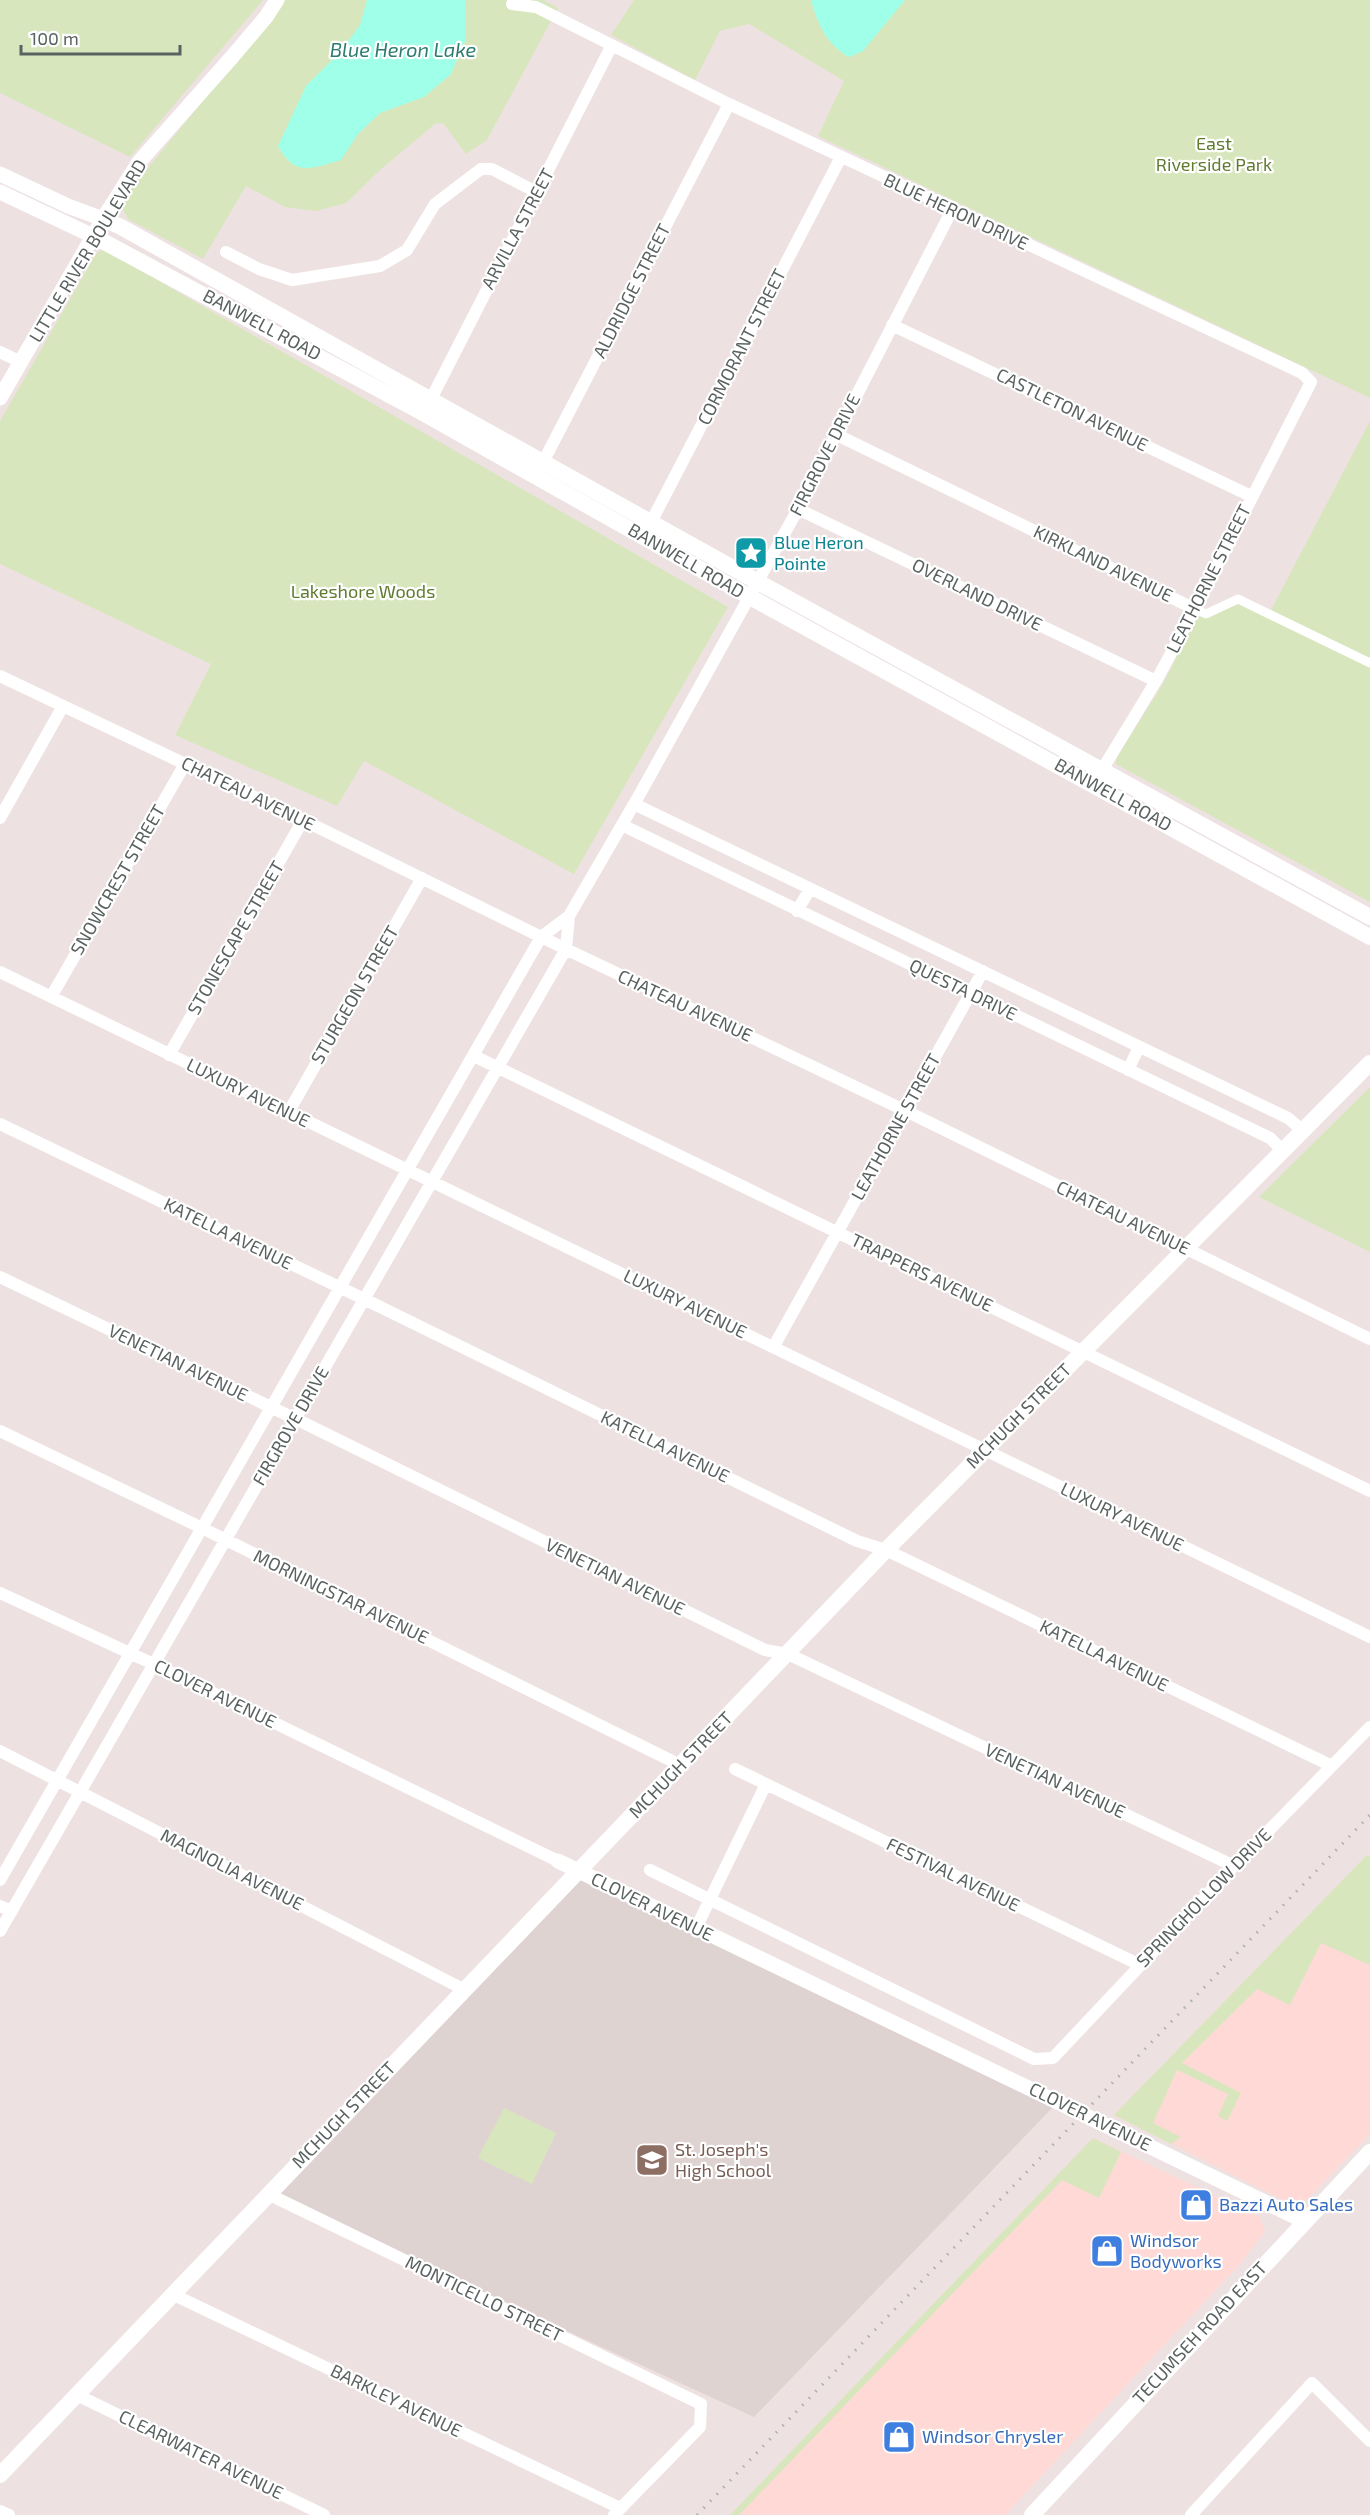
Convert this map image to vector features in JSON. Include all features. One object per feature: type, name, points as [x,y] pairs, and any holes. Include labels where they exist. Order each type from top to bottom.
[{"type":"main road","name":"BANWELL ROAD","points":[[103,219],[122,227],[427,406],[535,477],[750,597],[1370,917]]},
{"type":"main road","name":"BANWELL ROAD","points":[[93,236],[427,406],[544,460],[1098,776],[1370,937]]},
{"type":"main road","name":"MCHUGH STREET","points":[[0,2475],[886,1550],[1370,1063]]},
{"type":"main road","name":"TECUMSEH ROAD EAST","points":[[1032,2515],[1370,2152]]},
{"type":"street","name":"LITTLE RIVER BOULEVARD","points":[[0,398],[103,219],[139,162],[239,49],[277,0]]},
{"type":"street","name":"BLUE HERON DRIVE","points":[[512,4],[536,7],[729,104],[1302,373]]},
{"type":"street","name":"ARVILLA STREET","points":[[427,406],[612,45]]},
{"type":"street","name":"ALDRIDGE STREET","points":[[535,477],[729,104]]},
{"type":"street","name":"CORMORANT STREET","points":[[643,537],[841,157]]},
{"type":"street","points":[[226,252],[259,269],[292,280],[381,266],[407,250],[435,204],[481,169],[492,169],[538,193]]},
{"type":"street","name":"BANWELL ROAD","points":[[0,174],[103,219]]},
{"type":"street","name":"BANWELL ROAD","points":[[0,192],[93,236]]},
{"type":"street","name":"FIRGROVE DRIVE","points":[[0,1880],[541,937],[569,916],[634,804],[798,509],[952,210]]},
{"type":"street","name":"CASTLETON AVENUE","points":[[892,325],[1251,496]]},
{"type":"street","points":[[0,352],[21,362]]},
{"type":"street","name":"LEATHORNE STREET","points":[[1098,776],[1156,681],[1195,609],[1311,382],[1302,373]]},
{"type":"street","name":"KIRKLAND AVENUE","points":[[836,434],[1206,614],[1238,599],[1370,663]]},
{"type":"street","name":"OVERLAND DRIVE","points":[[798,509],[1156,681]]},
{"type":"street","name":"CHATEAU AVENUE","points":[[0,676],[303,820],[566,950],[906,1111],[1370,1339]]},
{"type":"street","points":[[0,818],[63,706]]},
{"type":"street","name":"SNOWCREST STREET","points":[[51,997],[185,764]]},
{"type":"street","name":"QUESTA DRIVE","points":[[634,804],[1288,1118],[1302,1130]]},
{"type":"street","name":"STONESCAPE STREET","points":[[169,1055],[303,820]]},
{"type":"street","name":"QUESTA DRIVE","points":[[622,825],[1270,1138],[1282,1150]]},
{"type":"street","name":"STURGEON STREET","points":[[288,1113],[422,878]]},
{"type":"street","points":[[797,911],[810,889]]},
{"type":"street","name":"FIRGROVE DRIVE","points":[[0,1931],[566,950],[569,916]]},
{"type":"street","name":"LEATHORNE STREET","points":[[774,1346],[983,971]]},
{"type":"street","name":"LUXURY AVENUE","points":[[0,972],[1370,1637]]},
{"type":"street","points":[[1128,1070],[1139,1047]]},
{"type":"street","name":"TRAPPERS AVENUE","points":[[474,1056],[1370,1491]]},
{"type":"street","name":"KATELLA AVENUE","points":[[0,1124],[364,1299],[857,1541],[886,1550],[1332,1766]]},
{"type":"street","name":"VENETIAN AVENUE","points":[[0,1277],[295,1419],[759,1648],[788,1654],[1234,1866]]},
{"type":"street","name":"MORNINGSTAR AVENUE","points":[[0,1431],[202,1528],[680,1766]]},
{"type":"street","name":"CLOVER AVENUE","points":[[0,1593],[154,1664],[579,1872],[1304,2221]]},
{"type":"street","name":"SPRINGHOLLOW DRIVE","points":[[1034,2059],[1053,2058],[1234,1866],[1370,1727]]},
{"type":"street","name":"MAGNOLIA AVENUE","points":[[0,1750],[465,1990]]},
{"type":"street","name":"FESTIVAL AVENUE","points":[[735,1769],[1140,1965]]},
{"type":"street","points":[[696,1928],[766,1784]]},
{"type":"street","name":"CLOVER AVENUE","points":[[650,1870],[1034,2059]]},
{"type":"street","points":[[0,1906],[12,1911]]},
{"type":"street","name":"MONTICELLO STREET","points":[[268,2194],[701,2404],[700,2427],[617,2512]]},
{"type":"street","name":"BARKLEY AVENUE","points":[[172,2294],[617,2512]]},
{"type":"street","points":[[1191,2515],[1312,2383],[1370,2441]]},
{"type":"street","name":"CLEARWATER AVENUE","points":[[77,2394],[324,2515]]},
{"type":"street","points":[[0,2511],[9,2515]]},
{"type":"shaded area","name":"St. Joseph's High School","points":[[579,1872],[1058,2102],[754,2417],[268,2194]]},
{"type":"shaded area","points":[[1296,1928],[1370,1964],[1370,2134],[1299,2208],[1114,2115]]},
{"type":"shaded area","points":[[1093,2138],[1260,2217],[1265,2231],[1240,2264],[1005,2515],[731,2515]]},
{"type":"green space","points":[[0,0],[263,0],[130,157],[0,93]]},
{"type":"green space","points":[[286,0],[543,0],[558,8],[487,140],[466,154],[443,123],[435,124],[380,170],[346,203],[316,211],[285,207],[246,186],[203,259],[128,219],[123,210],[124,197]]},
{"type":"green space","name":"East Riverside Park","points":[[634,0],[1370,0],[1370,398],[818,136],[844,81],[749,24],[720,31],[695,80],[611,35]]},
{"type":"green space","name":"Lakeshore Woods","points":[[103,249],[728,607],[574,874],[364,761],[337,806],[175,735],[211,664],[0,564],[0,421],[96,254]]},
{"type":"green space","points":[[1370,421],[1370,902],[1116,764],[1117,757],[1164,682],[1200,611],[1238,599],[1269,614]]},
{"type":"green space","points":[[1370,1087],[1370,1252],[1259,1197]]},
{"type":"green space","points":[[1367,1855],[1370,1857],[1370,1965],[1321,1943],[1290,2005],[1257,1989],[1182,2063],[1241,2093],[1227,2121],[1218,2116],[1228,2094],[1177,2070],[1153,2123],[1181,2137],[1171,2144],[1114,2115]]},
{"type":"green space","points":[[504,2108],[556,2133],[532,2184],[478,2158]]},
{"type":"green space","points":[[1093,2138],[1121,2152],[1099,2198],[1062,2180],[739,2515],[730,2515]]},
{"type":"water","name":"Blue Heron Lake","points":[[367,0],[465,0],[466,39],[451,74],[424,97],[380,113],[358,134],[341,160],[313,168],[298,167],[284,156],[278,146],[306,86],[342,50],[360,25]]},
{"type":"water","points":[[811,0],[905,0],[863,51],[849,57],[841,52],[824,33]]},
{"type":"railway","points":[[697,2515],[1370,1815]]},
{"type":"place","name":"Blue Heron Pointe","points":[[751,553]]},
{"type":"place","name":"St. Joseph's High School","points":[[652,2160]]},
{"type":"place","name":"Bazzi Auto Sales","points":[[1196,2205]]},
{"type":"place","name":"Windsor Bodyworks","points":[[1107,2251]]},
{"type":"place","name":"Windsor Chrysler","points":[[899,2437]]}]
